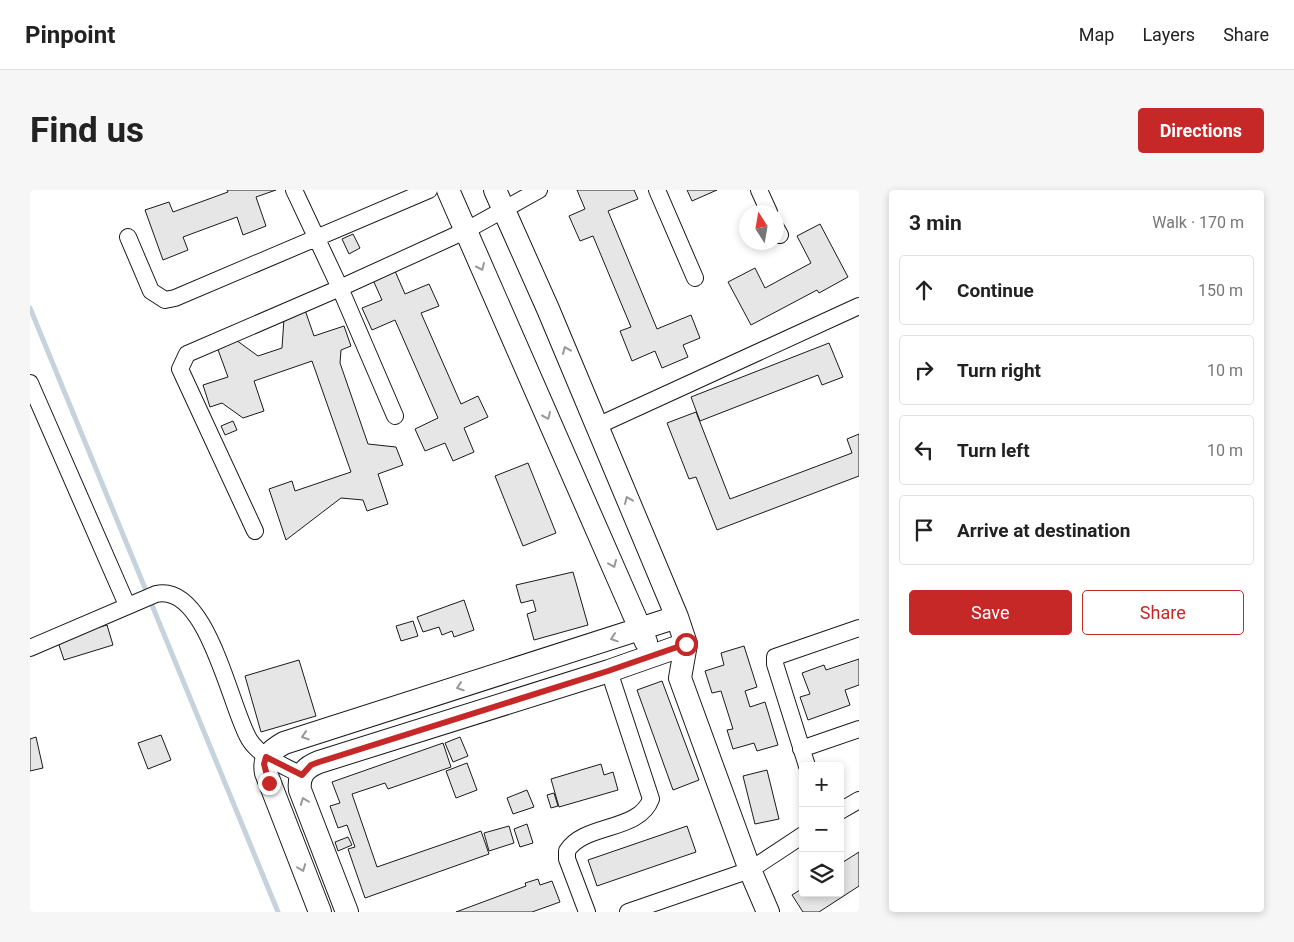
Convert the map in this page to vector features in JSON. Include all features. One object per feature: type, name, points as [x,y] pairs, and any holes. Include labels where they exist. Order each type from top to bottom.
[{"type":"street","points":[[294,190],[340,288],[396,416]]},
{"type":"street","points":[[128,237],[151,291],[165,300],[175,298],[429,190]]},
{"type":"street","points":[[448,190],[652,656],[680,678]]},
{"type":"street","points":[[256,531],[180,370],[187,354],[340,288],[465,231],[499,200],[539,190]]},
{"type":"street","points":[[658,190],[695,278]]},
{"type":"street","points":[[760,190],[767,205]]},
{"type":"street","points":[[499,200],[677,617],[686,644],[680,678],[750,870],[768,912]]},
{"type":"street","points":[[597,426],[859,306]]},
{"type":"street","points":[[30,383],[37,416],[141,600]]},
{"type":"street","points":[[30,648],[163,592],[177,596],[203,626],[213,646],[248,738],[266,757],[302,775]]},
{"type":"street","points":[[320,912],[269,783],[264,764],[266,757],[273,749],[284,743],[677,617]]},
{"type":"street","points":[[806,762],[774,664],[775,657],[859,628]]},
{"type":"street","points":[[346,912],[300,790],[299,782],[302,775],[311,765],[608,671],[686,644]]},
{"type":"street","points":[[587,912],[567,859],[567,851],[576,842],[644,811],[652,799],[608,671]]},
{"type":"street","points":[[801,750],[859,729]]},
{"type":"street","points":[[844,809],[859,800]]},
{"type":"street","points":[[628,912],[750,870],[799,838]]},
{"type":"building","points":[[227,190],[276,190],[256,197],[266,226],[243,235],[237,217],[183,237],[188,250],[163,260],[145,210],[169,202],[173,212],[228,192]]},
{"type":"building","points":[[577,190],[634,190],[638,199],[608,211],[657,329],[691,315],[700,338],[683,345],[688,357],[662,368],[655,351],[632,361],[620,331],[631,327],[593,236],[580,241],[569,216],[585,209]]},
{"type":"building","points":[[687,190],[717,190],[692,201]]},
{"type":"building","points":[[820,224],[848,277],[819,293],[817,290],[751,325],[728,282],[755,268],[765,288],[811,263],[797,236]]},
{"type":"building","points":[[353,234],[360,248],[349,254],[342,239]]},
{"type":"building","points":[[395,271],[405,294],[429,284],[439,306],[421,313],[461,404],[478,396],[488,417],[464,428],[474,452],[453,461],[445,443],[425,451],[415,429],[438,418],[395,320],[372,330],[362,308],[382,300],[373,280]]},
{"type":"building","points":[[305,310],[314,336],[344,326],[351,346],[341,350],[340,363],[368,444],[396,447],[403,465],[378,474],[388,504],[367,511],[363,500],[341,498],[286,540],[269,489],[292,481],[295,491],[351,472],[312,361],[254,381],[264,411],[243,418],[222,403],[210,407],[203,385],[228,377],[217,347],[236,340],[258,356],[282,348],[284,318]]},
{"type":"building","points":[[829,343],[843,377],[822,385],[818,375],[700,421],[691,397]]},
{"type":"building","points":[[696,412],[730,499],[852,453],[847,439],[859,434],[859,476],[717,530],[696,477],[689,479],[667,423]]},
{"type":"building","points":[[233,421],[237,430],[225,435],[221,426]]},
{"type":"building","points":[[528,463],[556,533],[523,546],[495,476]]},
{"type":"building","points":[[573,572],[588,625],[534,640],[527,614],[536,611],[533,600],[521,603],[516,585]]},
{"type":"building","points":[[464,600],[474,630],[454,637],[452,631],[442,635],[439,627],[423,632],[417,617]]},
{"type":"building","points":[[413,621],[418,636],[401,641],[396,626]]},
{"type":"building","points":[[107,625],[113,645],[64,660],[57,639]]},
{"type":"building","points":[[744,646],[757,687],[745,691],[750,707],[765,702],[778,745],[757,751],[754,743],[733,749],[727,730],[733,729],[721,691],[712,693],[705,671],[724,665],[721,653]]},
{"type":"building","points":[[859,659],[859,685],[845,690],[850,705],[808,720],[800,697],[810,694],[802,673],[824,665],[826,670]]},
{"type":"building","points":[[299,660],[316,716],[261,732],[245,676]]},
{"type":"building","points":[[662,681],[699,780],[673,790],[637,690]]},
{"type":"building","points":[[161,735],[171,760],[148,769],[138,743]]},
{"type":"building","points":[[36,737],[43,768],[30,771],[30,739]]},
{"type":"building","points":[[460,737],[468,756],[453,762],[445,743]]},
{"type":"building","points":[[443,743],[451,767],[388,789],[385,783],[352,794],[377,867],[481,831],[489,854],[365,898],[348,849],[355,847],[347,825],[338,828],[330,806],[340,803],[332,782]]},
{"type":"building","points":[[467,763],[477,790],[456,798],[446,771]]},
{"type":"building","points":[[601,764],[604,775],[613,772],[618,790],[559,807],[551,779]]},
{"type":"building","points":[[767,770],[779,819],[755,824],[743,776]]},
{"type":"building","points":[[527,790],[534,807],[513,814],[507,798]]},
{"type":"building","points":[[554,793],[558,806],[551,808],[547,795]]},
{"type":"building","points":[[527,824],[533,843],[520,847],[514,829]]},
{"type":"building","points":[[509,826],[514,843],[489,851],[484,833]]},
{"type":"building","points":[[687,826],[696,852],[597,886],[588,860]]},
{"type":"building","points":[[348,837],[352,845],[338,851],[335,842]]},
{"type":"building","points":[[859,852],[859,886],[844,896],[844,861]]},
{"type":"building","points":[[538,879],[540,885],[552,881],[560,902],[532,912],[456,912],[526,886],[525,883]]},
{"type":"building","points":[[799,891],[799,897],[842,897],[819,912],[803,912],[792,895]]},
{"type":"waterway","points":[[30,308],[278,912]]},
{"type":"route","points":[[269,783],[264,764],[266,757],[302,775],[311,765],[319,762],[608,671],[686,644]]}]
